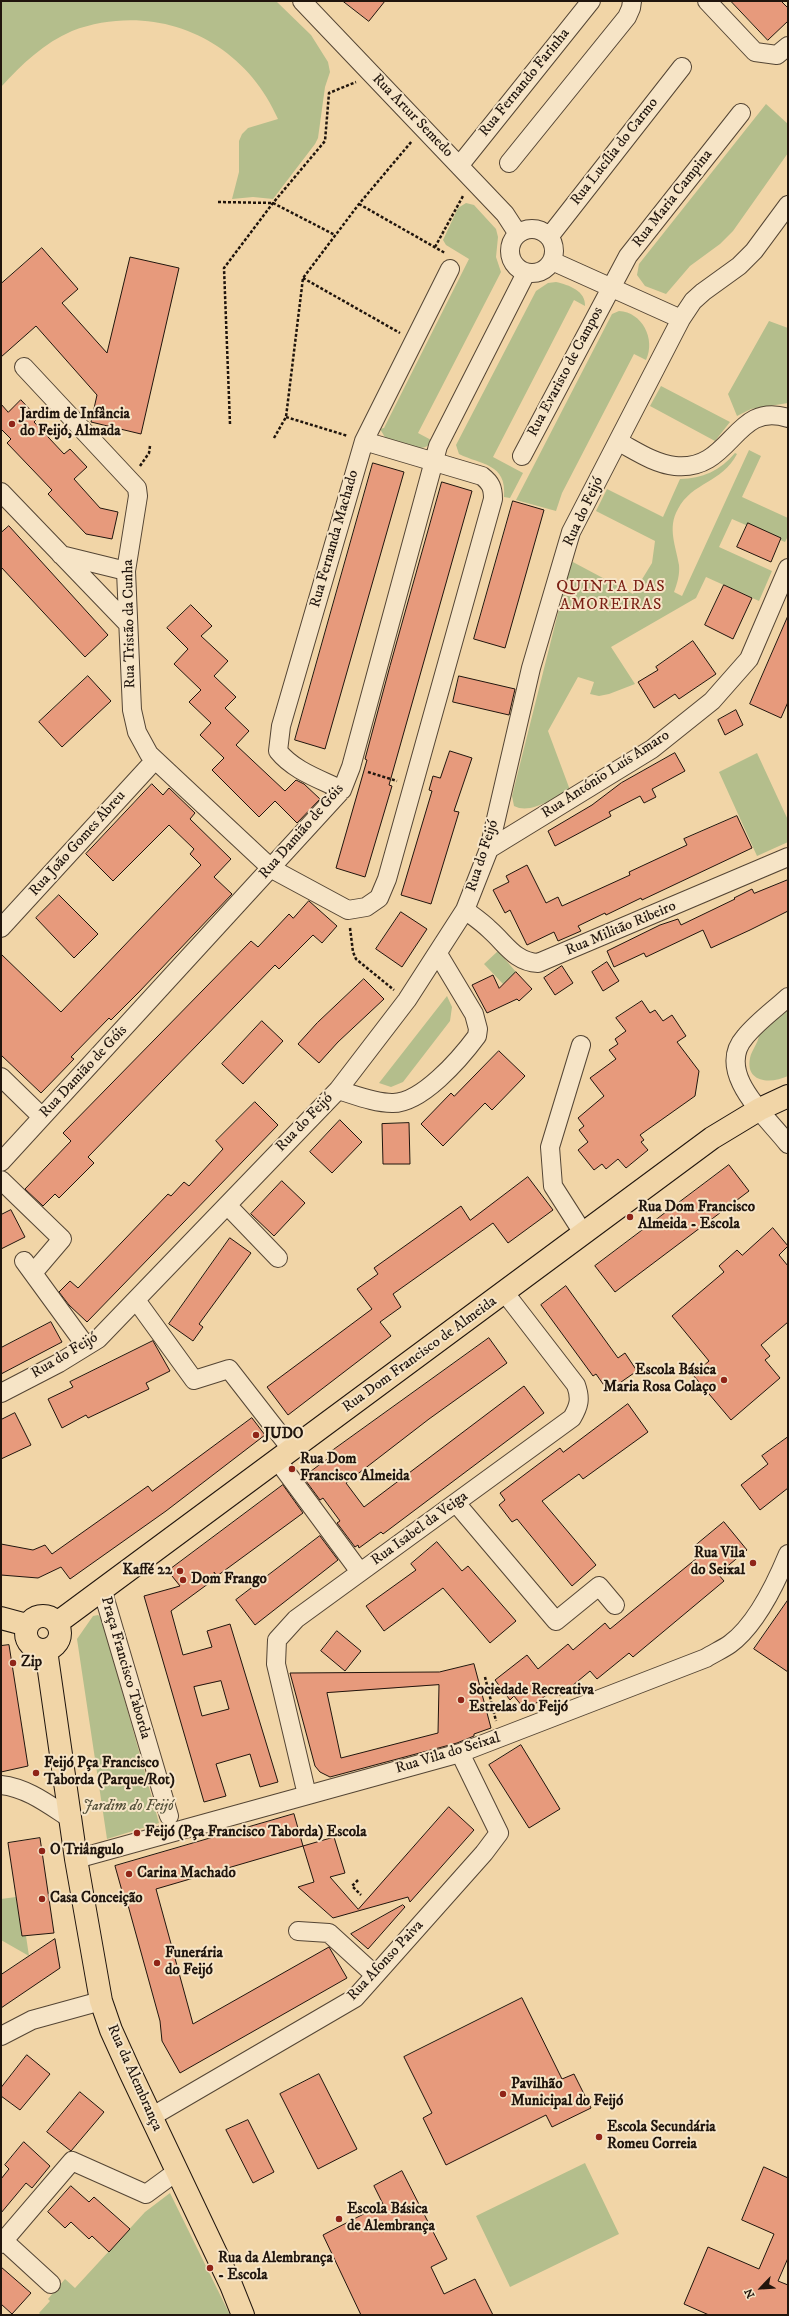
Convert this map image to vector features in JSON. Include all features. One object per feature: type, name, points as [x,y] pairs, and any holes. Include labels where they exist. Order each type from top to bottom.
[{"type":"main road","name":"Rua Dom Francisco de Almeida","points":[[57,1623],[285,1456],[712,1138],[760,1109],[788,1096]]},
{"type":"main road","points":[[41,1616],[53,1618],[57,1623],[60,1636],[57,1642],[46,1650],[34,1648],[26,1638],[27,1625],[35,1617],[41,1616]]},
{"type":"main road","points":[[1,1618],[27,1625]]},
{"type":"main road","points":[[46,1650],[76,1859]]},
{"type":"main road","name":"Rua da Alembrança","points":[[76,1859],[101,2000],[111,2030],[176,2172],[231,2285],[243,2315]]},
{"type":"main road","name":"Rua da Alembrança","points":[[231,2285],[255,2315]]},
{"type":"street","name":"Rua Artur Semedo","points":[[302,1],[505,214],[518,234]]},
{"type":"street","name":"Rua Fernando Farinha","points":[[459,166],[591,1]]},
{"type":"street","points":[[509,163],[627,17],[632,1]]},
{"type":"street","points":[[707,1],[754,52],[777,55],[788,46]]},
{"type":"street","name":"Rua Lucília do Carmo","points":[[549,238],[682,67]]},
{"type":"street","name":"Rua Maria Campina","points":[[611,287],[628,256],[741,113]]},
{"type":"street","name":"Rua do Feijó","points":[[1,1393],[98,1338],[136,1300],[338,1090],[407,1000],[438,954],[465,910],[489,849],[531,668],[571,532],[619,442],[681,319],[698,296],[739,266],[754,251],[788,205]]},
{"type":"street","points":[[527,229],[536,229],[549,238],[554,252],[552,261],[541,272],[526,273],[514,265],[510,256],[510,246],[518,234],[527,229]]},
{"type":"street","points":[[552,261],[681,319]]},
{"type":"street","name":"Rua Fernanda Machado","points":[[342,790],[300,770],[286,761],[278,751],[281,726],[364,441],[450,269]]},
{"type":"street","points":[[433,462],[438,446],[526,273]]},
{"type":"street","name":"Rua Evaristo de Campos","points":[[522,456],[611,287]]},
{"type":"street","name":"Rua Tristão da Cunha","points":[[24,367],[131,479],[137,488],[138,496],[126,571],[128,624],[132,710],[137,732],[149,754],[272,869],[348,910]]},
{"type":"street","points":[[619,442],[655,460],[673,466],[684,467],[695,465],[714,457],[738,430],[750,421],[770,415],[788,418]]},
{"type":"street","points":[[348,910],[366,907],[379,898],[388,879],[493,499],[493,490],[489,481],[482,476],[364,441]]},
{"type":"street","name":"Rua Damião de Góis","points":[[1,1162],[272,869],[342,790],[351,767],[433,462]]},
{"type":"street","points":[[1,492],[128,624]]},
{"type":"street","points":[[61,555],[126,571]]},
{"type":"street","name":"Rua António Luís Amaro","points":[[489,849],[652,749],[712,701],[749,659],[788,568]]},
{"type":"street","name":"Rua João Gomes Abreu","points":[[1,928],[155,760]]},
{"type":"street","name":"Rua Militão Ribeiro","points":[[465,910],[490,930],[513,954],[528,963],[538,963],[788,857]]},
{"type":"street","points":[[338,1090],[378,1102],[392,1103],[407,1101],[426,1090],[477,1036],[478,1029],[474,1014],[438,954]]},
{"type":"street","points":[[788,997],[744,1037],[735,1057],[735,1069],[740,1083],[788,1144]]},
{"type":"street","points":[[581,1045],[550,1148],[553,1186],[583,1233]]},
{"type":"street","points":[[1,1077],[42,1117]]},
{"type":"street","points":[[1,1180],[62,1239],[28,1267],[86,1346]]},
{"type":"street","points":[[227,1205],[278,1258]]},
{"type":"street","name":"Rua Isabel da Veiga","points":[[307,1795],[276,1664],[277,1640],[296,1619],[572,1418],[579,1406],[580,1395],[576,1386],[505,1293]]},
{"type":"street","points":[[136,1300],[194,1380],[229,1369],[360,1572]]},
{"type":"street","points":[[456,1503],[556,1621],[599,1586],[615,1605]]},
{"type":"street","name":"Rua Vila do Seixal","points":[[76,1859],[460,1753],[706,1658],[731,1643],[751,1621],[779,1575],[788,1554]]},
{"type":"street","name":"Praça Francisco Taborda","points":[[102,1589],[169,1816]]},
{"type":"street","name":"Rua Afonso Paiva","points":[[151,2117],[355,1998],[484,1853],[499,1833],[460,1753]]},
{"type":"street","points":[[1,1785],[15,1786],[34,1795],[71,1819]]},
{"type":"street","points":[[298,1931],[329,1933],[375,1975]]},
{"type":"street","points":[[1,2036],[32,2020],[101,2000]]},
{"type":"street","points":[[51,2284],[2,2243],[72,2161],[146,2194],[176,2172]]},
{"type":"path","points":[[230,424],[224,268],[273,203],[325,141],[329,93],[373,75]]},
{"type":"path","points":[[274,438],[286,417],[303,278],[359,204],[423,128]]},
{"type":"path","points":[[434,247],[472,180]]},
{"type":"path","points":[[218,202],[273,203],[335,235]]},
{"type":"path","points":[[359,204],[451,256],[453,261],[450,269]]},
{"type":"path","points":[[303,278],[414,341]]},
{"type":"path","points":[[286,417],[364,441]]},
{"type":"path","points":[[131,479],[148,453],[150,446]]},
{"type":"path","points":[[351,767],[413,786]]},
{"type":"path","points":[[348,910],[353,952],[356,959],[407,1000]]},
{"type":"path","points":[[485,1677],[498,1726]]},
{"type":"path","points":[[358,1880],[352,1886],[361,1895]]},
{"type":"green space","points":[[1,1],[276,1],[311,35],[328,62],[330,72],[325,87],[318,138],[273,199],[253,197],[232,199],[239,172],[239,141],[242,134],[248,128],[278,119],[263,91],[243,67],[220,48],[193,33],[165,24],[135,20],[104,23],[72,31],[62,36],[25,62],[1,87]]},
{"type":"green space","points":[[766,104],[788,124],[788,153],[733,231],[720,244],[690,266],[666,294],[645,286],[637,275],[639,264]]},
{"type":"green space","points":[[466,203],[474,205],[496,229],[498,237],[496,257],[501,272],[418,433],[433,441],[423,448],[411,447],[386,439],[380,429],[384,428],[469,259],[446,245],[443,240],[458,208]]},
{"type":"green space","points":[[556,282],[571,287],[580,293],[585,301],[585,306],[574,300],[493,457],[523,473],[510,498],[504,497],[504,486],[497,471],[484,463],[459,454],[456,445],[536,291],[548,283]]},
{"type":"green space","points":[[619,311],[634,316],[645,328],[649,344],[649,352],[646,360],[634,354],[562,493],[556,511],[516,500],[612,314]]},
{"type":"green space","points":[[769,321],[788,328],[788,403],[751,409],[737,416],[728,394]]},
{"type":"green space","points":[[661,386],[730,422],[715,441],[650,406]]},
{"type":"green space","points":[[749,450],[761,456],[742,497],[788,518],[788,536],[785,542],[732,519],[719,547],[772,571],[759,601],[706,577],[696,598],[611,647],[635,684],[609,694],[599,696],[590,694],[594,682],[578,677],[548,731],[570,790],[535,807],[521,808],[514,806],[512,796],[571,561],[633,594],[652,563],[655,541],[596,511],[607,489],[663,517],[680,479],[696,477],[717,469],[735,453],[737,454],[731,464],[723,471],[699,487],[684,500],[675,516],[673,523],[673,537],[679,569],[674,592],[682,596]]},
{"type":"green space","points":[[757,753],[788,820],[788,842],[757,856],[719,772]]},
{"type":"green space","points":[[498,951],[516,972],[503,984],[484,964]]},
{"type":"green space","points":[[447,996],[452,1007],[450,1021],[403,1082],[391,1087],[379,1083]]},
{"type":"green space","points":[[788,1009],[788,1076],[774,1080],[755,1077],[751,1072],[750,1058],[759,1035]]},
{"type":"green space","name":"Jardim do Feijó","points":[[98,1615],[102,1619],[159,1823],[107,1839],[77,1639],[93,1616]]},
{"type":"green space","points":[[16,1897],[22,1936],[26,1936],[29,1956],[1,1940],[1,1899]]},
{"type":"green space","points":[[585,2163],[619,2234],[510,2287],[476,2216]]},
{"type":"green space","points":[[170,2193],[230,2315],[41,2315],[39,2313],[50,2301],[48,2299],[65,2279],[75,2288],[145,2212]]},
{"type":"building","points":[[343,1],[385,1],[369,21]]},
{"type":"building","points":[[731,1],[781,1],[788,8],[788,21],[768,40]]},
{"type":"building","points":[[42,248],[78,289],[62,303],[107,353],[130,257],[179,268],[141,434],[91,422],[97,395],[36,326],[1,357],[1,284]]},
{"type":"building","points":[[21,400],[38,418],[34,422],[64,454],[70,449],[87,467],[74,479],[100,508],[118,512],[112,539],[86,534],[48,494],[52,490],[7,443],[11,439],[1,429],[1,404],[8,412]]},
{"type":"building","points":[[373,463],[404,472],[325,749],[295,740]]},
{"type":"building","points":[[442,482],[472,491],[389,785],[392,786],[365,877],[336,868],[367,760],[365,759],[390,666]]},
{"type":"building","points":[[513,501],[544,510],[505,648],[474,639]]},
{"type":"building","points":[[748,523],[781,538],[771,562],[737,547]]},
{"type":"building","points":[[9,526],[108,635],[85,657],[1,567],[1,533]]},
{"type":"building","points":[[724,585],[752,598],[733,639],[705,625]]},
{"type":"building","points":[[191,605],[212,626],[201,636],[228,661],[214,676],[236,697],[225,708],[249,731],[236,745],[285,791],[296,780],[304,784],[320,799],[297,823],[275,801],[259,817],[212,770],[224,758],[200,735],[211,723],[189,702],[201,690],[174,664],[188,649],[167,628]]},
{"type":"building","points":[[788,616],[788,702],[781,718],[750,704]]},
{"type":"building","points":[[693,641],[716,674],[679,699],[675,694],[654,708],[638,682],[658,670],[656,667]]},
{"type":"building","points":[[88,676],[111,701],[62,747],[39,722]]},
{"type":"building","points":[[459,676],[515,689],[509,715],[453,702]]},
{"type":"building","points":[[736,710],[743,725],[725,735],[718,720]]},
{"type":"building","points":[[450,751],[472,758],[454,811],[459,812],[431,904],[401,895],[432,791],[429,790],[433,776],[440,778]]},
{"type":"building","points":[[675,753],[685,771],[652,789],[656,797],[644,803],[640,796],[609,812],[611,816],[555,846],[548,831],[592,805],[621,783]]},
{"type":"building","points":[[152,784],[163,795],[169,788],[195,813],[190,819],[231,859],[214,877],[232,894],[139,992],[111,1020],[109,1018],[71,1057],[74,1059],[41,1093],[1,1055],[1,954],[61,1012],[201,865],[190,854],[194,849],[169,825],[113,881],[86,854]]},
{"type":"building","points":[[737,816],[752,848],[642,900],[641,898],[606,915],[605,913],[578,926],[581,931],[558,941],[554,932],[527,945],[510,910],[505,913],[493,890],[509,882],[506,876],[527,865],[546,903],[558,897],[562,906],[630,875],[629,872],[687,845],[684,839]]},
{"type":"building","points":[[788,880],[788,911],[750,930],[711,948],[703,930],[646,957],[644,953],[614,967],[607,951],[660,925],[678,919],[681,925],[735,899],[734,898],[752,889],[754,893]]},
{"type":"building","points":[[59,895],[98,934],[74,958],[36,918]]},
{"type":"building","points":[[309,901],[337,926],[322,943],[313,935],[279,969],[275,965],[88,1157],[94,1163],[59,1198],[55,1194],[43,1206],[25,1189],[71,1141],[63,1133],[251,941],[258,947],[289,914],[293,918]]},
{"type":"building","points":[[401,912],[427,929],[402,967],[376,949]]},
{"type":"building","points":[[607,962],[619,981],[603,991],[592,972]]},
{"type":"building","points":[[562,966],[573,983],[555,995],[544,978]]},
{"type":"building","points":[[516,972],[532,989],[519,1001],[517,999],[487,1013],[472,985],[493,975],[499,988]]},
{"type":"building","points":[[364,979],[384,999],[338,1042],[319,1063],[298,1044],[317,1023]]},
{"type":"building","points":[[642,1001],[650,1013],[655,1010],[663,1021],[672,1015],[686,1036],[677,1042],[699,1071],[695,1096],[640,1135],[644,1140],[641,1142],[648,1150],[626,1168],[618,1159],[606,1169],[602,1164],[594,1170],[578,1150],[588,1142],[579,1130],[584,1126],[578,1118],[604,1096],[590,1078],[616,1059],[609,1050],[618,1044],[615,1039],[626,1031],[616,1018]]},
{"type":"building","points":[[262,1021],[283,1041],[243,1084],[222,1064]]},
{"type":"building","points":[[499,1051],[525,1076],[492,1110],[485,1103],[443,1146],[421,1124],[451,1093],[454,1096]]},
{"type":"building","points":[[255,1102],[278,1125],[87,1322],[69,1305],[59,1292],[70,1281],[78,1288],[168,1194],[171,1196],[184,1182],[189,1186],[223,1149],[216,1141]]},
{"type":"building","points":[[340,1120],[362,1142],[332,1173],[310,1152]]},
{"type":"building","points":[[409,1123],[410,1164],[383,1164],[382,1124]]},
{"type":"building","points":[[729,1165],[749,1191],[615,1292],[595,1266]]},
{"type":"building","points":[[528,1177],[553,1210],[508,1243],[493,1223],[393,1294],[401,1307],[380,1322],[391,1336],[288,1415],[267,1387],[372,1309],[357,1289],[378,1274],[374,1268],[461,1206],[470,1220]]},
{"type":"building","points":[[282,1181],[305,1203],[274,1236],[251,1214]]},
{"type":"building","points":[[11,1210],[25,1237],[1,1249],[1,1215]]},
{"type":"building","points":[[773,1228],[788,1246],[779,1255],[788,1266],[788,1322],[761,1345],[770,1356],[765,1360],[780,1378],[731,1420],[693,1375],[709,1361],[672,1316],[724,1272],[719,1266],[737,1250],[742,1255]]},
{"type":"building","points":[[230,1238],[251,1253],[199,1324],[203,1327],[193,1341],[169,1324]]},
{"type":"building","points":[[566,1286],[618,1358],[625,1353],[637,1371],[608,1391],[596,1374],[593,1376],[541,1305]]},
{"type":"building","points":[[51,1322],[62,1342],[1,1374],[1,1348]]},
{"type":"building","points":[[489,1338],[507,1363],[429,1419],[346,1483],[364,1507],[524,1386],[544,1413],[383,1534],[381,1532],[359,1548],[358,1545],[355,1547],[337,1523],[340,1521],[323,1498],[320,1500],[303,1477],[334,1454],[332,1451]]},
{"type":"building","points":[[153,1341],[170,1371],[146,1383],[149,1389],[88,1418],[86,1415],[62,1428],[48,1399],[73,1387],[70,1382]]},
{"type":"building","points":[[628,1404],[648,1432],[583,1479],[579,1474],[542,1501],[596,1565],[572,1586],[517,1519],[512,1522],[499,1505],[505,1500],[500,1493],[560,1448],[563,1452]]},
{"type":"building","points":[[15,1413],[31,1445],[1,1459],[1,1420]]},
{"type":"building","points":[[252,1418],[265,1435],[166,1511],[70,1579],[61,1567],[38,1578],[1,1575],[1,1544],[33,1550],[45,1545],[52,1554],[148,1486],[152,1491]]},
{"type":"building","points":[[788,1437],[788,1488],[760,1510],[741,1485],[768,1464],[762,1456]]},
{"type":"building","points":[[283,1485],[303,1513],[217,1576],[214,1572],[216,1578],[171,1611],[183,1655],[212,1647],[207,1631],[230,1624],[278,1782],[260,1787],[250,1754],[216,1764],[226,1796],[204,1802],[144,1596],[180,1586],[168,1571]],"holes":[[[221,1681],[229,1709],[202,1716],[194,1687]]]},
{"type":"building","points":[[724,1522],[747,1550],[718,1574],[724,1581],[633,1657],[629,1653],[597,1679],[590,1671],[560,1696],[554,1689],[526,1711],[514,1696],[510,1700],[495,1680],[527,1655],[538,1669],[568,1644],[573,1650],[605,1623],[610,1629],[702,1554],[695,1546]]},
{"type":"building","points":[[320,1536],[338,1560],[255,1625],[236,1600]]},
{"type":"building","points":[[437,1542],[462,1571],[468,1566],[516,1621],[490,1643],[443,1588],[384,1631],[366,1606],[416,1570],[411,1564]]},
{"type":"building","points":[[788,1600],[788,1672],[754,1649]]},
{"type":"building","points":[[337,1631],[361,1651],[345,1671],[321,1651]]},
{"type":"building","points":[[9,1645],[28,1766],[1,1772],[1,1646]]},
{"type":"building","points":[[474,1664],[491,1728],[474,1734],[474,1736],[457,1743],[330,1777],[320,1772],[315,1766],[290,1673],[439,1672]],"holes":[[[439,1685],[438,1733],[341,1758],[327,1693]]]},
{"type":"building","points":[[521,1745],[560,1809],[529,1828],[489,1765]]},
{"type":"building","points":[[449,1807],[474,1830],[410,1902],[408,1897],[333,1918],[298,1887],[314,1882],[303,1846],[334,1837],[345,1873],[330,1877],[358,1909]]},
{"type":"building","points":[[294,1814],[303,1846],[156,1889],[193,2024],[329,1947],[347,1978],[180,2073],[162,2041],[160,2021],[126,1898],[124,1898],[115,1866]]},
{"type":"building","points":[[40,1838],[54,1933],[22,1936],[8,1843]]},
{"type":"building","points":[[403,1905],[405,1907],[368,1949],[351,1934]]},
{"type":"building","points":[[55,1939],[60,1968],[1,2008],[1,1975]]},
{"type":"building","name":"Pavilhão Municipal do Feijó","points":[[522,1998],[562,2079],[574,2074],[591,2108],[552,2127],[546,2115],[446,2165],[423,2118],[432,2113],[404,2057]]},
{"type":"building","points":[[27,2055],[50,2074],[20,2110],[1,2096],[1,2088]]},
{"type":"building","points":[[319,2074],[357,2149],[318,2169],[280,2094]]},
{"type":"building","points":[[80,2092],[104,2112],[71,2151],[47,2132]]},
{"type":"building","points":[[248,2120],[274,2172],[253,2183],[226,2130]]},
{"type":"building","points":[[24,2142],[50,2166],[32,2188],[26,2183],[1,2213],[1,2179],[9,2169],[5,2165]]},
{"type":"building","points":[[764,2167],[788,2178],[788,2258],[778,2281],[788,2285],[788,2315],[709,2315],[684,2304],[708,2247],[759,2269],[774,2234],[742,2220]]},
{"type":"building","points":[[402,2171],[447,2259],[431,2267],[444,2294],[475,2279],[493,2315],[361,2315],[323,2235],[383,2204],[374,2186]]},
{"type":"building","points":[[71,2186],[89,2202],[94,2197],[130,2229],[109,2252],[92,2236],[89,2239],[71,2222],[65,2228],[48,2212]]},
{"type":"building","points":[[1,2267],[31,2293],[12,2314],[1,2304]]},
{"type":"place","name":"Jardim de Infância do Feijó, Almada","points":[[12,424]]},
{"type":"place","name":"Rua Dom Francisco Almeida - Escola","points":[[630,1217]]},
{"type":"place","name":"Escola Básica Maria Rosa Colaço","points":[[724,1380]]},
{"type":"place","name":"JUDO","points":[[256,1435]]},
{"type":"place","name":"Rua Dom Francisco Almeida","points":[[292,1469]]},
{"type":"place","name":"Rua Vila do Seixal","points":[[753,1563]]},
{"type":"place","name":"Kaffé 22","points":[[180,1571]]},
{"type":"place","name":"Dom Frango","points":[[183,1580]]},
{"type":"place","name":"Zip","points":[[13,1663]]},
{"type":"place","name":"Sociedade Recreativa Estrelas do Feijó","points":[[461,1700]]},
{"type":"place","name":"Feijó Pça Francisco Taborda (Parque/Rot)","points":[[36,1773]]},
{"type":"place","name":"Feijó (Pça Francisco Taborda) Escola","points":[[137,1833]]},
{"type":"place","name":"O Triângulo","points":[[42,1851]]},
{"type":"place","name":"Carina Machado","points":[[129,1874]]},
{"type":"place","name":"Casa Conceição","points":[[42,1899]]},
{"type":"place","name":"Funerária do Feijó","points":[[157,1963]]},
{"type":"place","name":"Pavilhão Municipal do Feijó","points":[[503,2094]]},
{"type":"place","name":"Escola Secundária Romeu Correia","points":[[599,2137]]},
{"type":"place","name":"Escola Básica de Alembrança","points":[[339,2219]]},
{"type":"place","name":"Rua da Alembrança - Escola","points":[[210,2268]]},
{"type":"district","name":"QUINTA DAS AMOREIRAS","points":[[611,597]]}]
